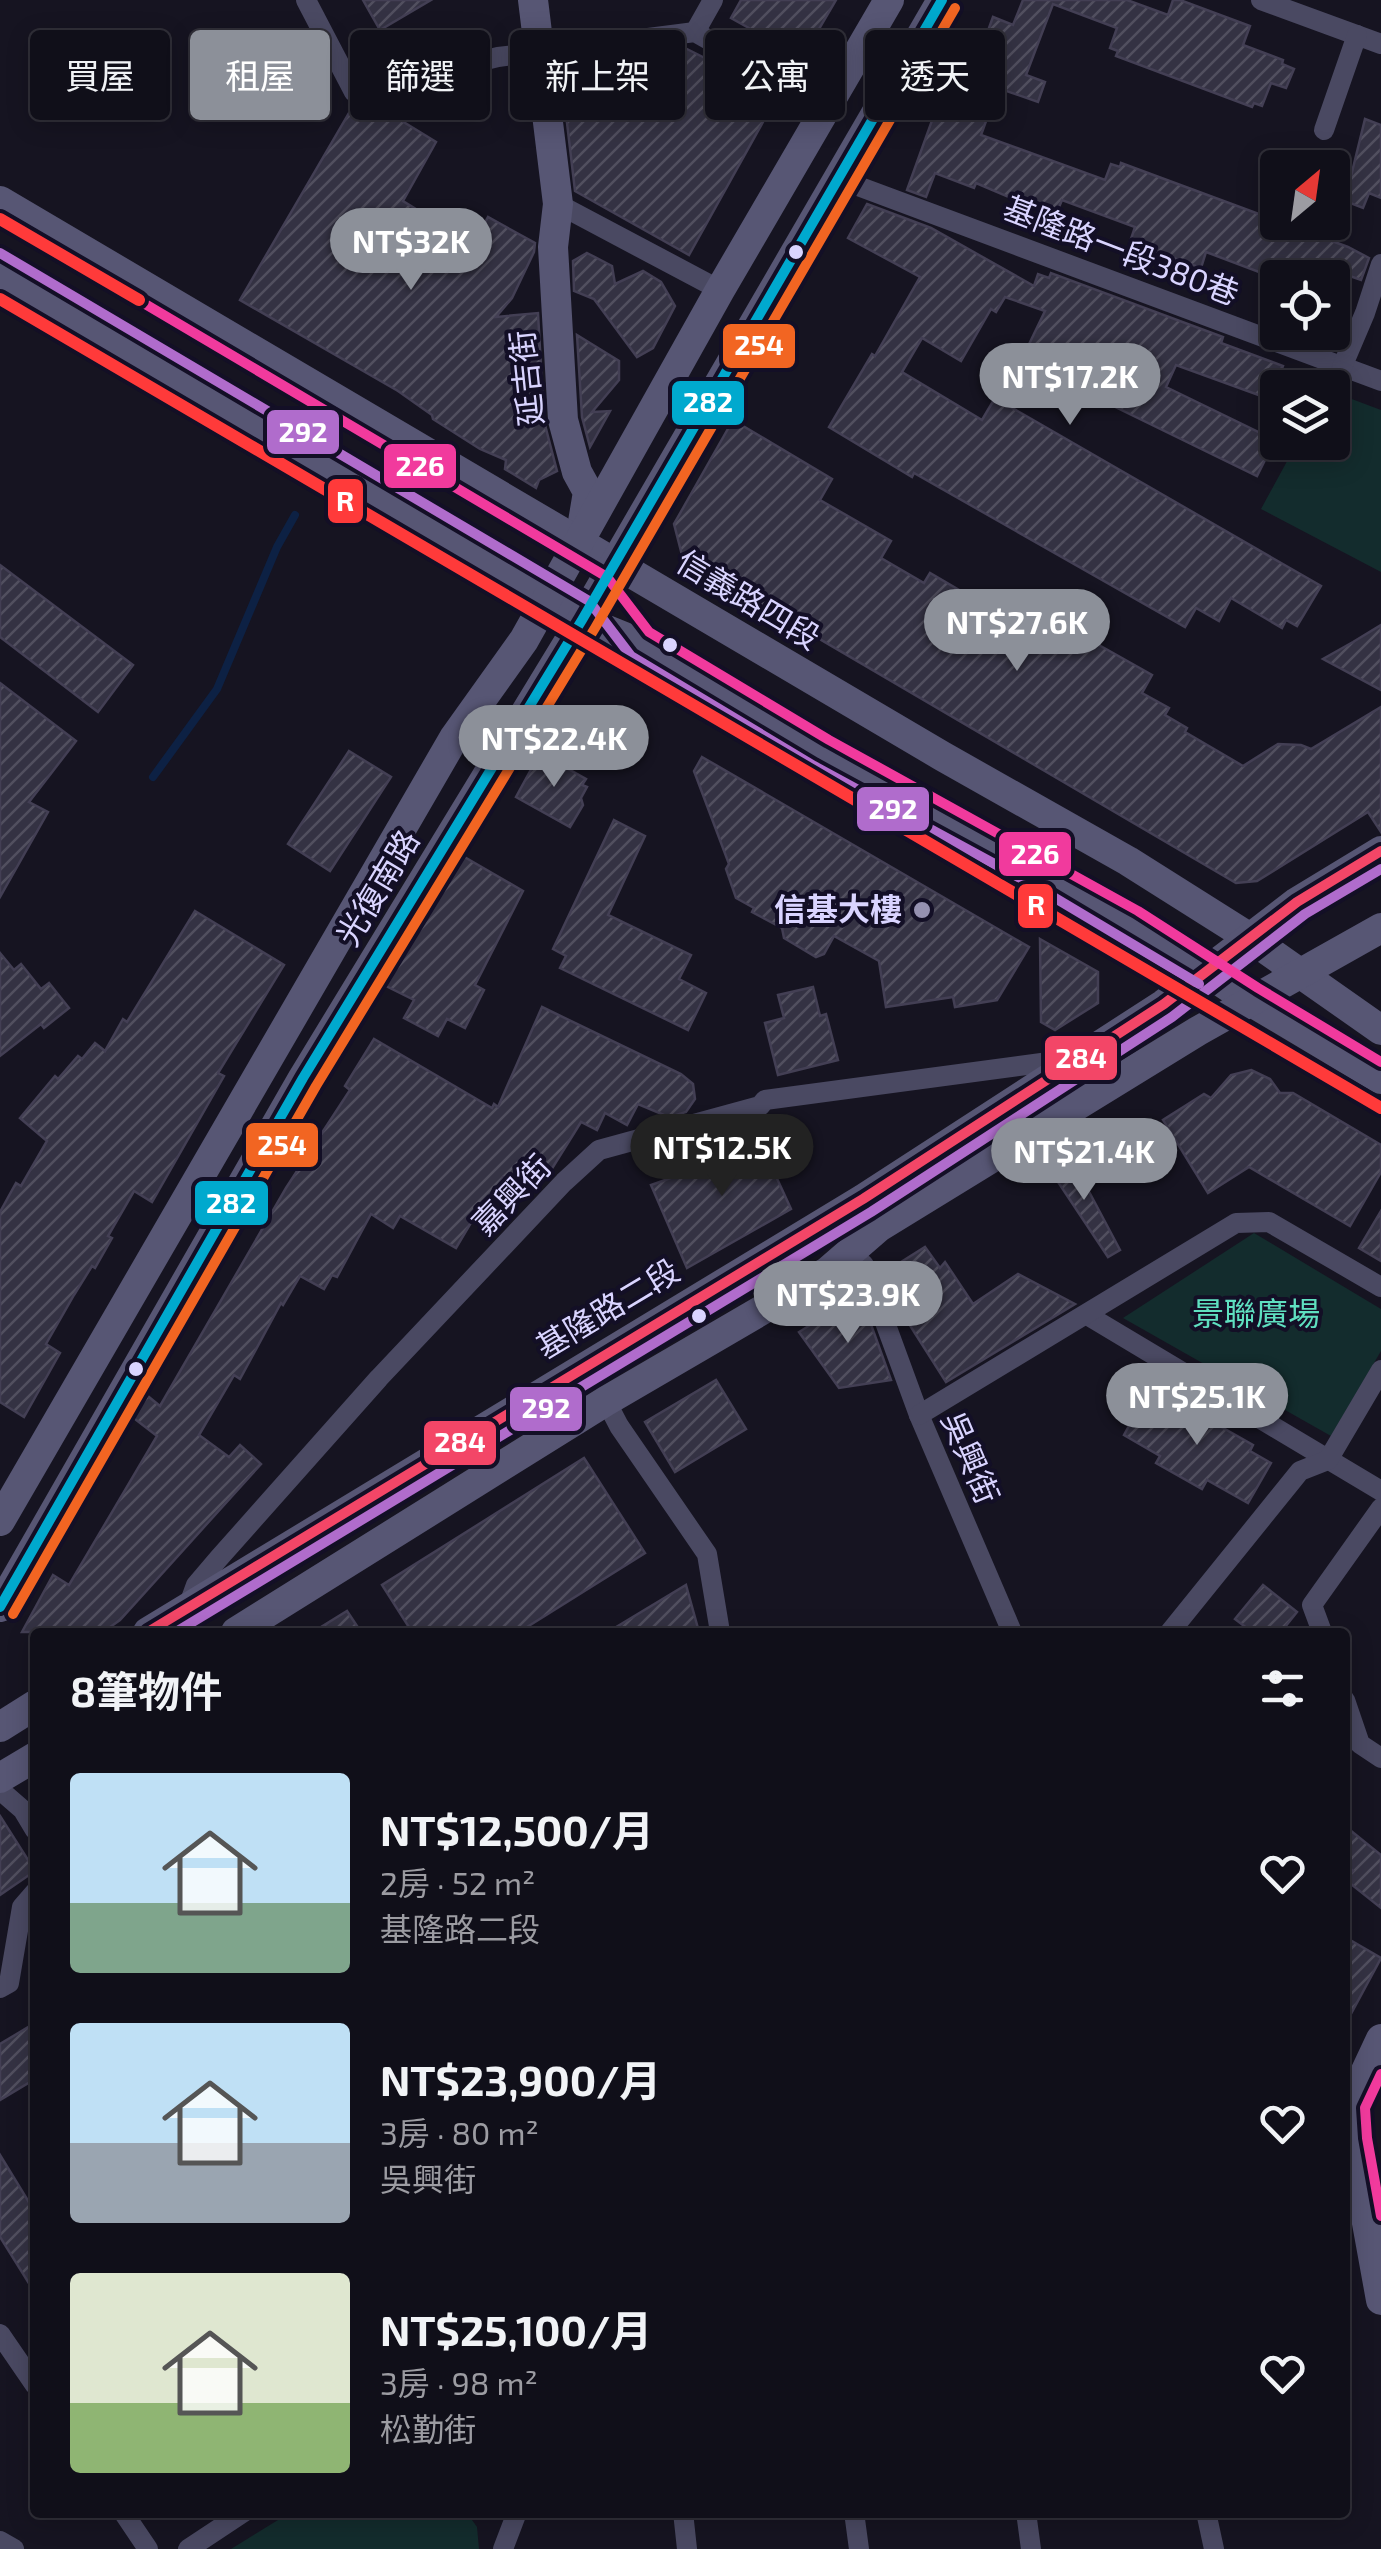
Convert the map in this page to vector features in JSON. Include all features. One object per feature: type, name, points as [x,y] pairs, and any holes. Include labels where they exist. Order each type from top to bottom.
[{"type":"main road","name":"延吉街","points":[[533,0],[535,30]]},
{"type":"main road","name":"光復南路","points":[[845,75],[889,0]]},
{"type":"main road","name":"光復南路","points":[[0,1608],[303,1078],[582,620],[942,0]]},
{"type":"main road","name":"延吉街","points":[[546,120],[558,204],[553,247],[563,420],[577,472],[588,492],[580,541]]},
{"type":"main road","name":"光復南路","points":[[0,1521],[445,752],[524,640],[819,120]]},
{"type":"main road","name":"信義路四段","points":[[0,201],[1128,862],[1250,938],[1381,1030]]},
{"type":"main road","points":[[0,278],[582,620],[639,642],[822,753],[1042,872],[1381,1079]]},
{"type":"main road","name":"基隆路二段","points":[[154,1628],[863,1198],[1164,1004],[1296,902],[1381,851]]},
{"type":"main road","points":[[242,1628],[606,1401],[827,1272],[879,1227],[1250,1001],[1381,928]]},
{"type":"main road","points":[[0,1727],[30,1708]]},
{"type":"main road","points":[[0,1778],[30,1759]]},
{"type":"main road","points":[[1381,2039],[1350,2105],[1352,2140],[1381,2300]]},
{"type":"street","points":[[306,0],[354,92],[510,56]]},
{"type":"street","points":[[695,32],[713,0]]},
{"type":"street","points":[[1260,0],[1381,44]]},
{"type":"street","points":[[685,33],[695,32],[705,38]]},
{"type":"street","points":[[1324,130],[1357,35]]},
{"type":"street","name":"基隆路一段380巷","points":[[839,178],[1381,381]]},
{"type":"street","points":[[558,204],[720,290]]},
{"type":"street","points":[[1342,366],[1381,264]]},
{"type":"street","name":"嘉興街","points":[[188,1606],[196,1585],[379,1378],[598,1150],[760,1106],[765,1100],[1078,1058]]},
{"type":"street","points":[[919,1415],[1236,1223],[1269,1222],[1381,1287]]},
{"type":"street","name":"吳興街","points":[[851,1252],[864,1266],[919,1415],[1010,1628]]},
{"type":"street","points":[[1087,1315],[1381,1492]]},
{"type":"street","points":[[1173,1628],[1300,1471],[1328,1460],[1381,1370]]},
{"type":"street","points":[[606,1401],[618,1426],[707,1554],[719,1628]]},
{"type":"street","points":[[1321,1628],[1312,1605],[1381,1508]]},
{"type":"street","points":[[1350,1715],[1360,1744],[1381,1758]]},
{"type":"street","points":[[0,1790],[30,1822]]},
{"type":"street","points":[[4,1986],[22,1907],[30,1898]]},
{"type":"street","points":[[0,2334],[30,2377]]},
{"type":"street","points":[[127,2518],[148,2549]]},
{"type":"street","points":[[188,2549],[235,2518]]},
{"type":"street","points":[[503,2549],[517,2518]]},
{"type":"street","points":[[683,2518],[686,2549]]},
{"type":"street","points":[[855,2518],[859,2549]]},
{"type":"street","points":[[1027,2518],[1031,2549]]},
{"type":"street","points":[[1207,2518],[1214,2549]]},
{"type":"street","points":[[0,2541],[14,2549]]},
{"type":"green space","points":[[1350,398],[1381,410],[1381,572],[1261,509],[1288,460],[1350,460]]},
{"type":"green space","name":"景聯廣場","points":[[1254,1233],[1381,1309],[1381,1351],[1331,1436],[1123,1318]]},
{"type":"green space","points":[[281,2518],[471,2518],[477,2527],[479,2549],[231,2549]]},
{"type":"building","points":[[363,0],[431,0],[380,30]]},
{"type":"building","points":[[741,0],[836,0],[818,30],[753,30],[731,18]]},
{"type":"building","points":[[1023,0],[1127,0],[1168,15],[1173,0],[1180,0],[1250,26],[1243,45],[1283,60],[1282,64],[1294,69],[1286,88],[1271,83],[1262,106],[1254,103],[1252,107],[1116,56],[1118,51],[1110,48],[1117,28],[1053,4],[1026,75],[1045,82],[1038,102],[1005,90],[1005,30],[988,30],[993,17],[1013,25]]},
{"type":"building","points":[[685,48],[705,58],[705,120],[764,120],[689,255],[575,191],[567,120],[685,120]]},
{"type":"building","points":[[350,111],[350,120],[400,120],[436,142],[403,201],[473,244],[488,217],[535,243],[512,298],[496,317],[538,313],[544,421],[557,471],[539,480],[536,488],[505,469],[506,460],[480,449],[433,419],[398,391],[240,300]]},
{"type":"building","points":[[1365,119],[1381,125],[1381,198],[1369,193],[1363,208],[1350,203],[1350,180]]},
{"type":"building","points":[[932,120],[986,120],[981,135],[1105,180],[1111,164],[1120,167],[1121,163],[1260,214],[1260,240],[1329,240],[1369,258],[1361,280],[1350,276],[1350,260],[1260,260],[1260,272],[1206,252],[1201,268],[1130,242],[1135,227],[1062,200],[1057,212],[1040,206],[1039,210],[976,183],[974,188],[935,173],[926,197],[907,190]]},
{"type":"building","points":[[867,204],[931,228],[1034,286],[1038,274],[1049,278],[1051,273],[1223,337],[1221,343],[1283,366],[1281,370],[1260,370],[1260,395],[1176,365],[1166,387],[1260,433],[1260,460],[1265,460],[1257,476],[1021,361],[1045,311],[1005,297],[996,312],[991,309],[961,361],[922,338],[902,372],[982,420],[995,398],[1321,586],[1297,626],[1286,620],[1282,628],[1231,598],[1219,621],[1196,608],[1185,627],[829,427],[920,277],[848,238]]},
{"type":"building","points":[[587,253],[612,266],[615,284],[643,271],[661,282],[675,306],[653,348],[637,357],[594,299],[574,291],[573,261]]},
{"type":"building","points":[[577,335],[619,361],[619,380],[592,412],[610,411],[590,447],[582,417]]},
{"type":"building","points":[[733,420],[832,479],[820,500],[891,541],[881,558],[924,583],[930,573],[1031,632],[1033,628],[1065,647],[1078,625],[1094,635],[1090,640],[1152,675],[1142,693],[1169,708],[1165,715],[1187,728],[1185,732],[1243,766],[1278,744],[1311,749],[1381,707],[1381,832],[1368,812],[1257,881],[1236,883],[683,559],[674,524]]},
{"type":"building","points":[[0,565],[133,665],[98,712],[0,637]]},
{"type":"building","points":[[1381,625],[1381,690],[1323,659],[1353,642]]},
{"type":"building","points":[[0,683],[76,741],[29,802],[48,812],[0,897]]},
{"type":"building","points":[[349,751],[391,777],[330,871],[288,844]]},
{"type":"building","points":[[540,753],[586,779],[582,785],[587,787],[581,798],[583,805],[570,827],[516,797]]},
{"type":"building","points":[[702,757],[1029,947],[997,1000],[955,1007],[953,997],[886,1007],[879,961],[834,936],[824,954],[816,957],[784,938],[782,928],[752,912],[754,908],[736,898],[726,869],[729,864],[694,771]]},
{"type":"building","points":[[614,820],[645,836],[608,915],[691,955],[679,979],[706,993],[688,1030],[560,968],[566,956],[553,949]]},
{"type":"building","points":[[461,855],[523,891],[475,985],[484,990],[465,1028],[447,1019],[438,1036],[404,1018],[414,1000],[382,984],[403,949],[407,951]]},
{"type":"building","points":[[195,911],[284,965],[218,1073],[224,1076],[152,1202],[134,1191],[95,1268],[92,1266],[74,1295],[46,1344],[60,1353],[24,1417],[0,1402],[0,1212],[16,1183],[21,1186],[47,1141],[20,1118],[55,1076],[58,1079],[78,1056],[82,1059],[95,1043],[105,1051]]},
{"type":"building","points":[[1040,939],[1098,972],[1098,1003],[1055,1030],[1041,1022]]},
{"type":"building","points":[[0,953],[14,970],[21,964],[41,989],[49,983],[69,1008],[0,1056]]},
{"type":"building","points":[[813,987],[820,1016],[826,1014],[838,1060],[778,1075],[765,1023],[784,1018],[778,995]]},
{"type":"building","points":[[542,1007],[681,1074],[693,1084],[695,1099],[686,1112],[673,1116],[638,1104],[627,1125],[605,1113],[597,1130],[581,1122],[548,1175],[531,1192],[503,1177],[456,1248],[400,1216],[393,1228],[371,1214],[337,1277],[332,1275],[324,1289],[300,1276],[240,1379],[234,1375],[199,1435],[229,1457],[240,1445],[261,1464],[109,1628],[30,1628],[30,1632],[22,1632],[53,1575],[69,1585],[157,1436],[131,1416],[144,1393],[160,1406],[286,1188],[350,1090],[345,1086],[374,1039],[492,1108],[494,1104],[498,1107]]},
{"type":"building","points":[[1251,1070],[1270,1079],[1280,1093],[1293,1093],[1381,1145],[1381,1172],[1350,1226],[1249,1167],[1208,1193],[1163,1120],[1204,1094],[1211,1098],[1231,1075]]},
{"type":"building","points":[[756,1133],[791,1209],[687,1268],[651,1185],[724,1159],[719,1141]]},
{"type":"building","points":[[1069,1154],[1120,1250],[1108,1257],[1048,1167]]},
{"type":"building","points":[[1381,1211],[1381,1261],[1359,1248]]},
{"type":"building","points":[[925,1247],[940,1268],[945,1262],[973,1304],[1018,1274],[1075,1304],[946,1382],[888,1291],[882,1274]]},
{"type":"building","points":[[860,1294],[891,1380],[839,1388],[799,1332]]},
{"type":"building","points":[[716,1380],[746,1429],[675,1472],[645,1422]]},
{"type":"building","points":[[1147,1393],[1182,1413],[1186,1407],[1253,1445],[1250,1451],[1271,1463],[1248,1503],[1207,1480],[1202,1489],[1156,1463],[1160,1456],[1124,1435]]},
{"type":"building","points":[[584,1458],[645,1553],[525,1628],[409,1628],[382,1585]]},
{"type":"building","points":[[686,1585],[698,1628],[615,1628]]},
{"type":"building","points":[[1263,1585],[1297,1612],[1284,1628],[1247,1628],[1235,1619]]},
{"type":"building","points":[[347,1611],[358,1628],[319,1628]]},
{"type":"building","points":[[0,1816],[30,1863],[30,1874],[0,1895]]},
{"type":"building","points":[[1350,1830],[1381,1855],[1381,1908],[1350,1883]]},
{"type":"building","points":[[1350,1940],[1381,1958],[1350,2016]]},
{"type":"building","points":[[30,2026],[30,2082],[0,2100],[0,2044]]},
{"type":"building","points":[[0,2155],[30,2204],[30,2285],[0,2237]]},
{"type":"waterway","points":[[153,777],[217,689],[277,547],[295,515]]},
{"type":"transit line","name":"282","points":[[0,1607],[303,1078],[582,620],[942,0]]},
{"type":"transit line","name":"254","points":[[13,1614],[316,1086],[595,628],[955,8]]},
{"type":"transit line","name":"R","points":[[0,219],[139,300]]},
{"type":"transit line","name":"226","points":[[8,223],[607,577],[649,632],[829,740],[1138,911],[1381,1062]]},
{"type":"transit line","name":"292","points":[[0,253],[589,601],[631,656],[814,766],[1035,886],[1199,984]]},
{"type":"transit line","name":"R","points":[[0,299],[1381,1108]]},
{"type":"transit line","name":"284","points":[[155,1628],[863,1199],[1164,1004],[1297,902],[1381,851]]},
{"type":"transit line","name":"292","points":[[183,1628],[871,1212],[1172,1017],[1305,914],[1381,869]]},
{"type":"transit line","name":"226","points":[[1381,2074],[1365,2108],[1381,2216]]},
{"type":"place","name":"信基大樓","points":[[922,910]]}]
